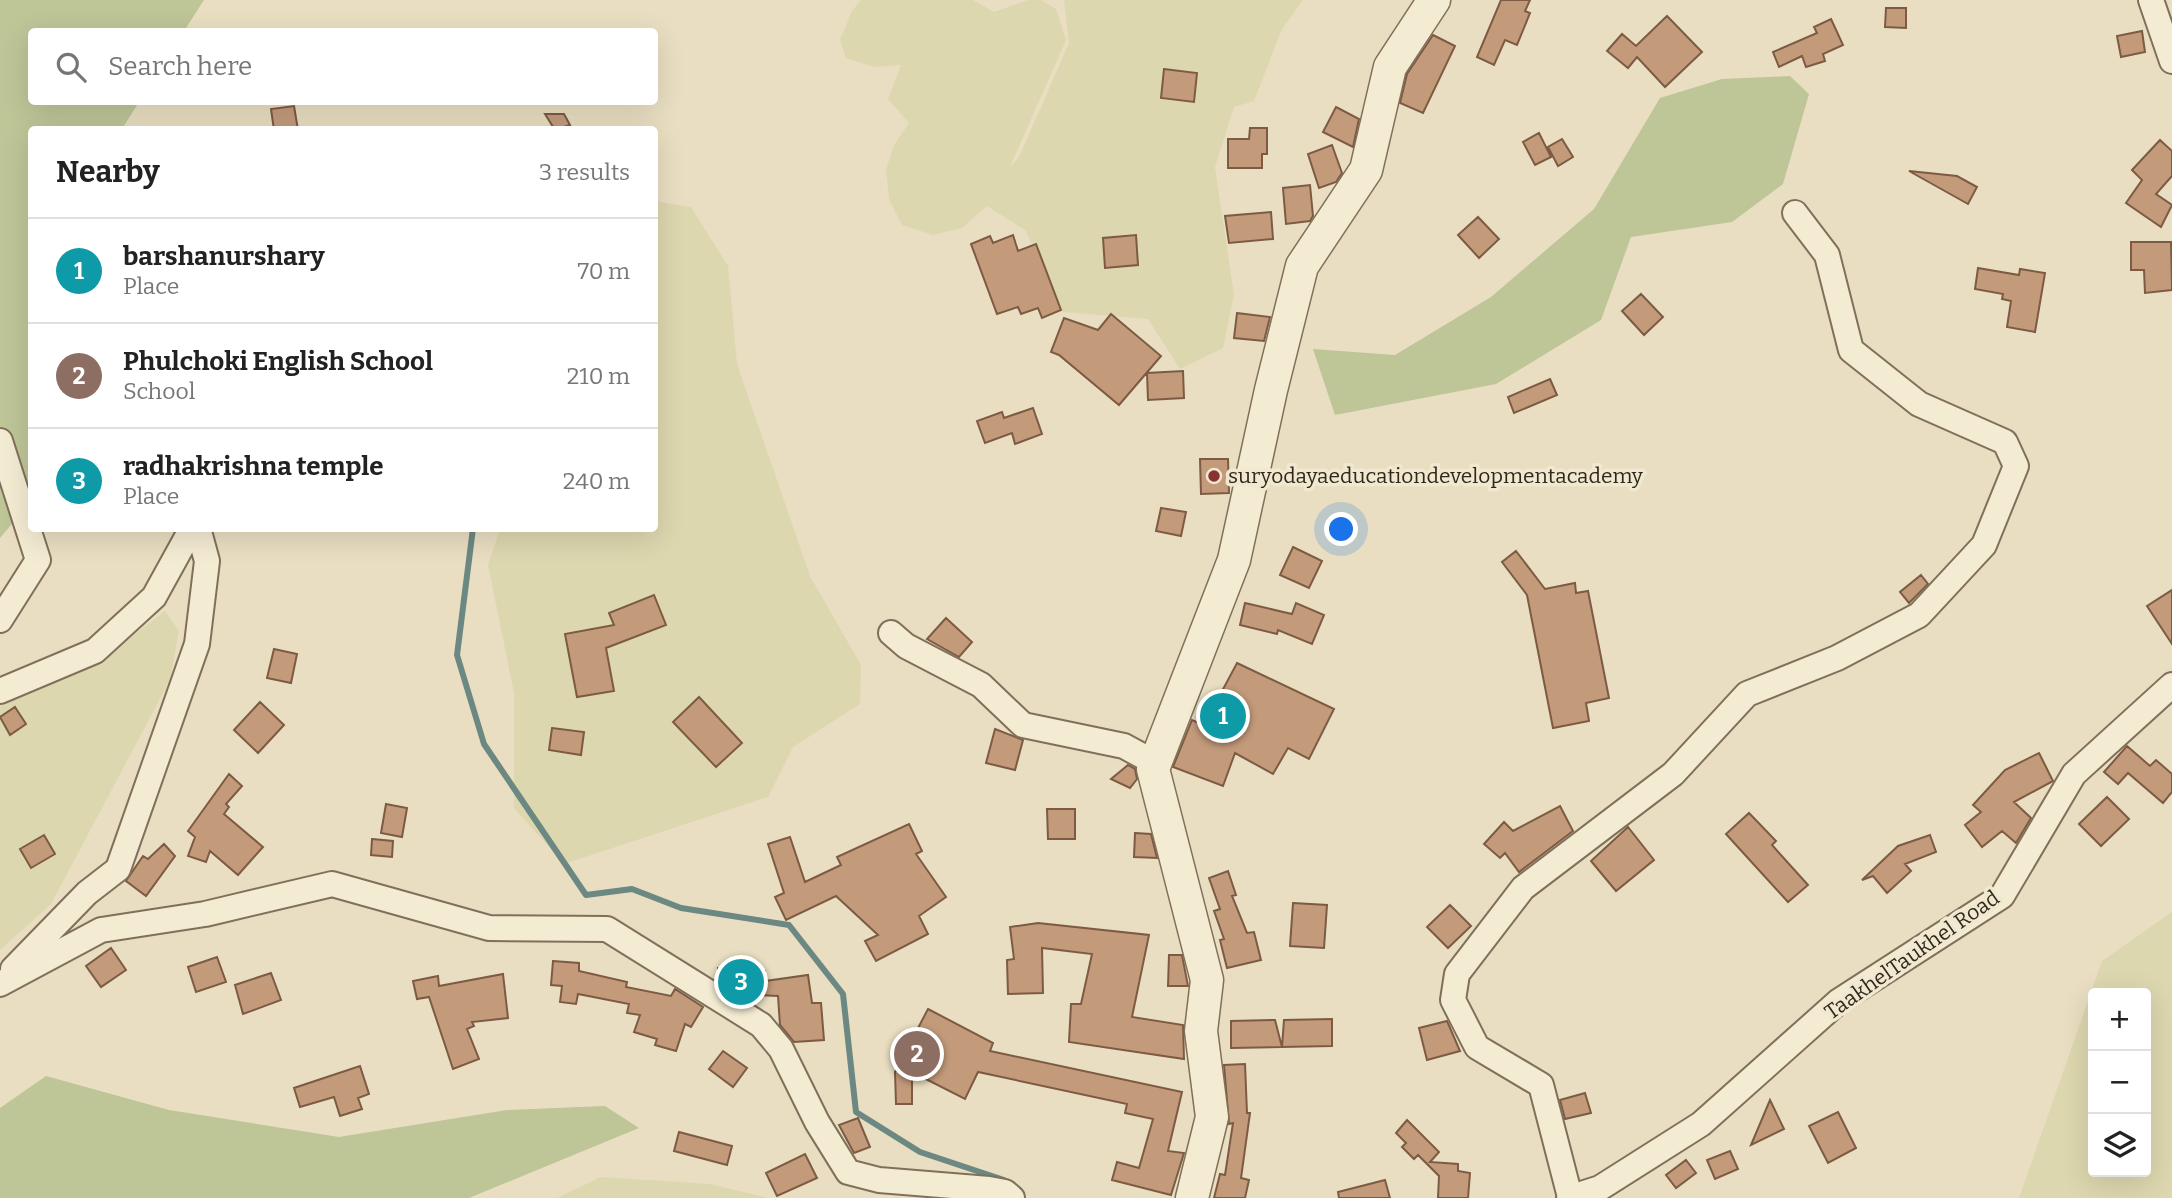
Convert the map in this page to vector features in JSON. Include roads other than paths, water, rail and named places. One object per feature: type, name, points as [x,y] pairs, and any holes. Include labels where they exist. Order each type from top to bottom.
[{"type":"street","points":[[1153,769],[1234,560],[1271,390],[1302,266],[1366,170],[1390,68],[1434,0]]},
{"type":"street","points":[[2151,0],[2172,61]]},
{"type":"street","points":[[1570,1198],[1541,1085],[1477,1047],[1453,1000],[1457,974],[1523,888],[1673,774],[1747,694],[1837,658],[1919,615],[1984,545],[2015,466],[2004,442],[1919,404],[1851,350],[1826,255],[1795,213]]},
{"type":"street","points":[[0,440],[28,528]]},
{"type":"street","points":[[0,620],[38,560],[29,532]]},
{"type":"street","points":[[0,691],[95,651],[154,597],[190,532]]},
{"type":"street","points":[[0,983],[87,893],[118,869],[197,644],[207,561],[199,532]]},
{"type":"street","points":[[891,633],[906,646],[981,685],[1023,725],[1124,746],[1146,758],[1153,769],[1207,980],[1200,1031],[1212,1118],[1192,1198]]},
{"type":"street","name":"TaakhelTaukhel Road","points":[[1570,1198],[1600,1188],[1701,1124],[1839,1001],[2002,896],[2074,774],[2172,685]]},
{"type":"street","points":[[0,983],[101,930],[205,914],[332,884],[489,928],[607,929],[761,1025],[781,1049],[817,1122],[848,1172],[879,1180],[989,1189],[1005,1192],[1012,1198]]},
{"type":"waterway","points":[[472,532],[457,655],[484,744],[586,895],[632,889],[681,908],[789,925],[843,994],[856,1112],[920,1152],[1004,1180]]},
{"type":"place","name":"suryodayaeducationdevelopmentacademy","points":[[1214,476]]},
{"type":"place","name":"barshanurshary","points":[[1223,716]]},
{"type":"place","name":"radhakrishna temple","points":[[741,982]]},
{"type":"place","name":"Phulchoki English School","points":[[917,1054]]}]
